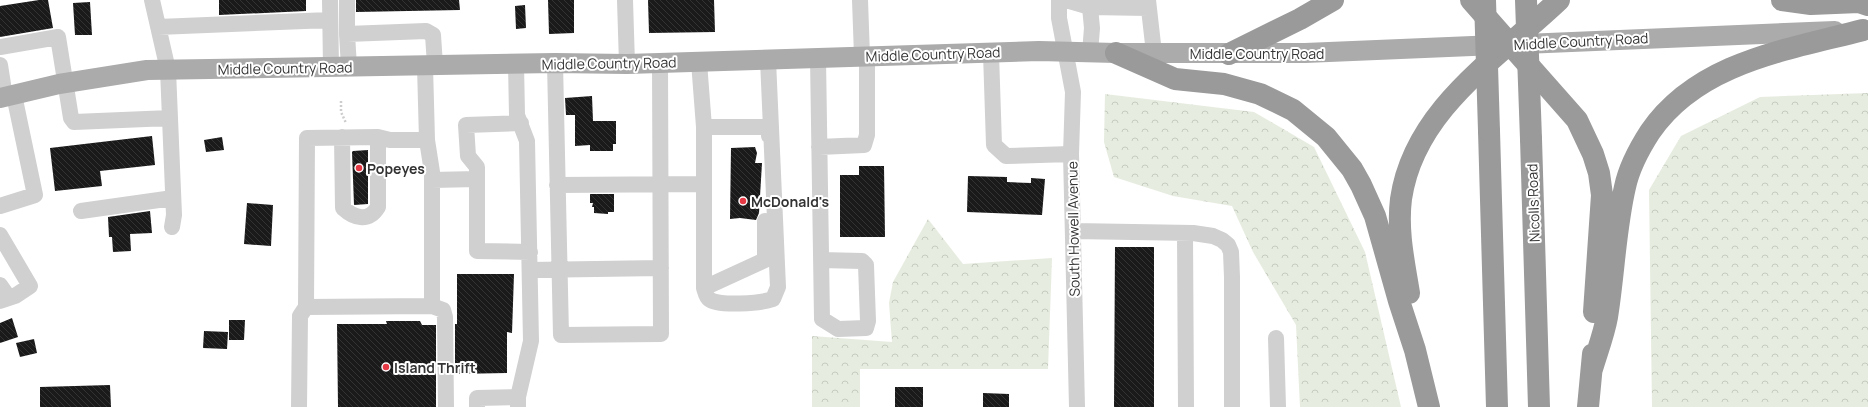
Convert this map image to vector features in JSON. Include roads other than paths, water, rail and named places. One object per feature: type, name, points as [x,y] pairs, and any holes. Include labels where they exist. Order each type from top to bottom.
[{"type":"highway","points":[[1229,54],[1300,19],[1333,0]]},
{"type":"highway","points":[[1471,0],[1576,120],[1593,154],[1599,174],[1602,195],[1593,318],[1592,369],[1588,407]]},
{"type":"highway","points":[[1485,0],[1497,407]]},
{"type":"highway","name":"Nicolls Road","points":[[1526,0],[1539,407]]},
{"type":"highway","points":[[1415,350],[1410,298],[1401,243],[1401,200],[1409,168],[1416,149],[1436,116],[1456,93],[1559,0]]},
{"type":"highway","points":[[1782,0],[1811,4],[1859,2],[1868,5]]},
{"type":"highway","points":[[1592,369],[1607,318],[1625,185],[1637,154],[1654,126],[1678,101],[1715,75],[1751,60],[1866,30]]},
{"type":"highway","points":[[1116,53],[1175,79],[1224,84],[1260,94],[1293,110],[1326,137],[1352,169],[1375,216],[1398,302],[1415,350],[1429,407]]},
{"type":"main road","name":"Middle Country Road","points":[[6,96],[65,83],[147,70],[340,68],[555,63],[627,64],[991,52],[1229,54],[1305,53],[1866,30]]},
{"type":"street","points":[[152,0],[168,70],[174,198],[174,215],[172,226]]},
{"type":"street","points":[[330,0],[330,20],[340,68]]},
{"type":"street","points":[[340,68],[348,34],[346,0]]},
{"type":"street","points":[[625,0],[627,64]]},
{"type":"street","points":[[820,147],[864,146],[867,135],[860,0]]},
{"type":"street","name":"South Howell Avenue","points":[[1059,0],[1059,18],[1073,92],[1072,154],[1077,407]]},
{"type":"street","points":[[1066,0],[1090,7],[1148,4],[1154,53]]},
{"type":"street","points":[[1090,7],[1092,28],[1090,53]]},
{"type":"street","points":[[158,26],[330,20]]},
{"type":"street","points":[[348,34],[426,31],[433,35],[430,66],[427,140],[432,180],[432,306]]},
{"type":"street","points":[[0,47],[58,37],[71,118],[74,122],[170,118]]},
{"type":"street","points":[[991,52],[994,145],[1006,156],[1072,154]]},
{"type":"street","points":[[818,58],[820,147],[821,260],[822,319],[838,329],[866,328],[868,321],[866,264],[862,261],[821,260]]},
{"type":"street","points":[[699,62],[704,128],[704,288],[708,298],[716,303],[765,302],[773,299],[778,287],[768,60]]},
{"type":"street","points":[[555,63],[561,335],[661,334],[660,63]]},
{"type":"street","points":[[477,407],[477,398],[518,402],[532,340],[527,141],[517,115],[516,64]]},
{"type":"street","points":[[0,66],[6,96],[35,195],[0,206]]},
{"type":"street","points":[[521,123],[466,126],[468,156],[477,167],[477,251],[530,252]]},
{"type":"street","points":[[704,128],[771,127]]},
{"type":"street","points":[[704,288],[765,260],[765,154],[771,127]]},
{"type":"street","points":[[342,137],[343,208],[357,218],[363,219],[375,213],[378,207],[378,137]]},
{"type":"street","points":[[299,407],[300,316],[306,307],[307,138],[378,137],[390,140],[427,140]]},
{"type":"street","points":[[432,180],[477,179]]},
{"type":"street","points":[[558,185],[704,184]]},
{"type":"street","points":[[81,210],[174,198]]},
{"type":"street","points":[[1073,231],[1203,234],[1222,240],[1228,245],[1231,252],[1232,407]]},
{"type":"street","points":[[1185,233],[1186,407]]},
{"type":"street","points":[[0,235],[30,286],[5,299],[0,285]]},
{"type":"street","points":[[530,270],[661,268]]},
{"type":"street","points":[[306,307],[432,306],[442,310],[445,317],[446,407]]},
{"type":"street","points":[[1276,338],[1278,407]]},
{"type":"place","name":"Popeyes","points":[[359,168]]},
{"type":"place","name":"McDonald's","points":[[743,201]]},
{"type":"place","name":"Island Thrift","points":[[386,367]]}]
